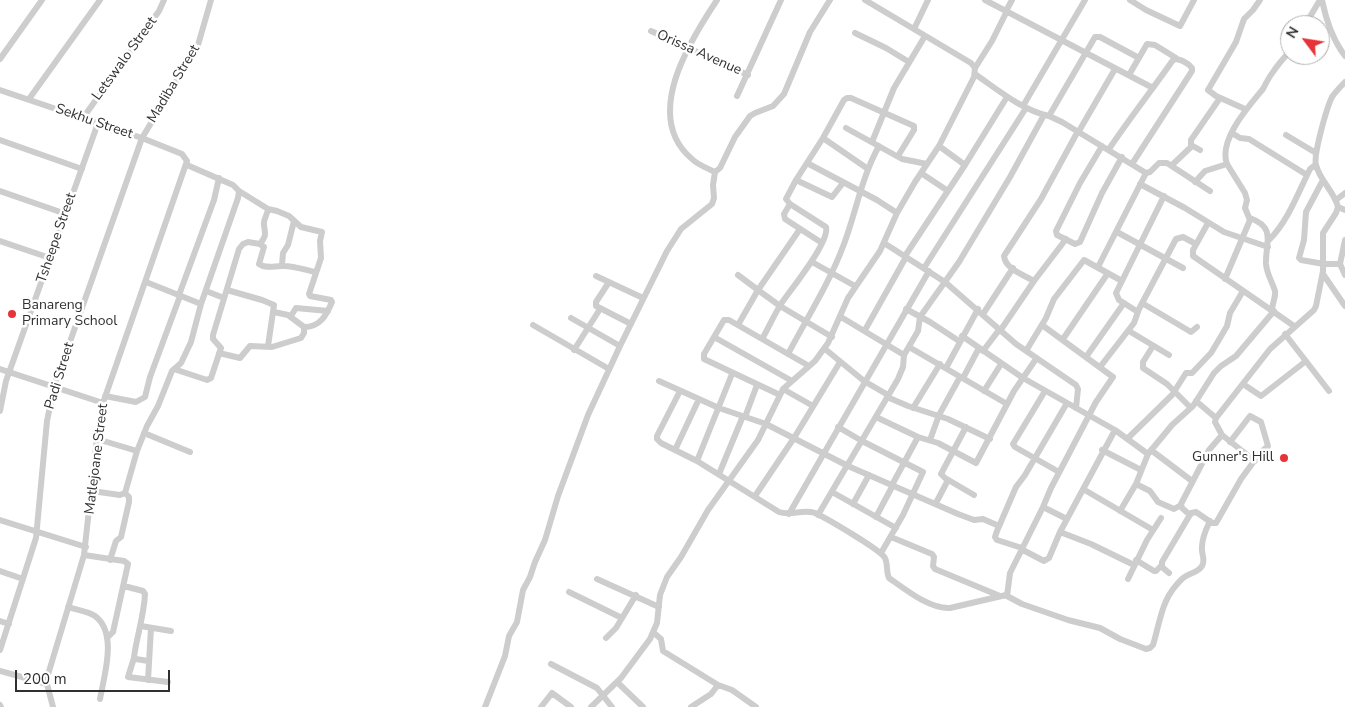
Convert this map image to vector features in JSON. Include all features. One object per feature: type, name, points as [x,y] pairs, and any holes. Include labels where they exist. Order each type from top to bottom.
[{"type":"street","points":[[0,59],[42,0]]},
{"type":"street","points":[[29,99],[100,0]]},
{"type":"street","name":"Letswalo Street","points":[[83,118],[156,16],[164,0]]},
{"type":"street","name":"Madiba Street","points":[[142,138],[198,45],[211,0]]},
{"type":"street","points":[[715,172],[693,160],[678,143],[669,116],[671,92],[690,48],[717,0]]},
{"type":"street","points":[[736,96],[748,75],[781,0]]},
{"type":"street","points":[[485,707],[505,656],[509,636],[517,622],[523,590],[545,540],[558,496],[588,415],[643,298],[667,251],[681,229],[712,204],[715,172],[724,160],[735,137],[750,116],[755,112],[773,106],[784,94],[810,32],[830,0]]},
{"type":"street","points":[[865,0],[971,63],[975,71],[1007,97],[1078,131],[1146,173]]},
{"type":"street","points":[[914,30],[928,0]]},
{"type":"street","points":[[985,0],[1153,88]]},
{"type":"street","points":[[586,707],[588,705],[592,707],[617,682],[654,632],[657,624],[660,595],[664,583],[687,548],[708,510],[758,440],[781,392],[825,350],[848,298],[884,243],[897,213],[939,146],[1012,0]]},
{"type":"street","points":[[789,514],[927,270],[1025,107],[1085,0]]},
{"type":"street","points":[[1130,0],[1180,26],[1194,0]]},
{"type":"street","points":[[1245,110],[1220,98],[1209,91],[1208,88],[1236,42],[1244,19],[1260,0]]},
{"type":"street","points":[[1311,15],[1321,0]]},
{"type":"street","points":[[1321,0],[1331,34],[1345,56]]},
{"type":"street","name":"Orissa Avenue","points":[[651,31],[748,75]]},
{"type":"street","points":[[855,33],[909,62]]},
{"type":"street","points":[[788,354],[832,273],[861,192],[884,112],[894,88],[925,36]]},
{"type":"street","points":[[818,515],[901,372],[904,355],[918,330],[920,317],[959,262],[1094,39],[1099,37],[1139,58]]},
{"type":"street","points":[[1129,75],[1145,46],[1148,44],[1155,45],[1190,65],[1192,69],[1132,164]]},
{"type":"street","points":[[1109,149],[1172,60],[1176,58]]},
{"type":"street","points":[[1120,511],[1136,484],[1150,452],[1196,402],[1214,373],[1236,356],[1273,311],[1275,293],[1267,270],[1268,244],[1262,224],[1250,218],[1245,208],[1247,200],[1245,193],[1235,179],[1225,155],[1232,133],[1245,110],[1280,64]]},
{"type":"street","points":[[1034,281],[1005,263],[1004,256],[1041,199],[1115,68]]},
{"type":"street","points":[[1345,82],[1330,101],[1316,153],[1316,165],[1337,204],[1345,210]]},
{"type":"street","name":"Sekhu Street","points":[[0,90],[142,138],[182,154],[186,161],[233,185],[239,191],[268,209],[289,216],[304,228],[322,232],[320,242],[321,258],[315,272]]},
{"type":"street","points":[[865,330],[905,257],[1007,97]]},
{"type":"street","points":[[762,339],[780,306],[812,262],[827,231],[826,227],[790,204],[786,199],[845,98],[851,98],[914,126],[914,130],[898,156]]},
{"type":"street","points":[[1200,150],[1190,144],[1191,140],[1220,98]]},
{"type":"street","name":"Tsheepe Street","points":[[0,411],[2,397],[10,372],[98,123]]},
{"type":"street","points":[[846,128],[898,156],[927,164]]},
{"type":"street","points":[[1232,133],[1240,138],[1249,139],[1307,175]]},
{"type":"street","points":[[1286,135],[1316,153]]},
{"type":"street","name":"Padi Street","points":[[0,650],[33,551],[37,532],[47,421],[54,388],[142,138]]},
{"type":"street","points":[[822,138],[868,169]]},
{"type":"street","points":[[0,140],[82,169]]},
{"type":"street","points":[[939,146],[965,165]]},
{"type":"street","points":[[1102,146],[1080,183],[1056,234],[1075,244],[1080,242],[1102,193],[1122,157]]},
{"type":"street","points":[[1172,165],[1192,146]]},
{"type":"street","name":"Matlejoane Street","points":[[53,707],[47,684],[48,671],[86,547],[97,440],[104,399],[146,282],[186,161]]},
{"type":"street","points":[[1098,267],[1146,173],[1150,172],[1159,163],[1165,162],[1172,165],[1210,192]]},
{"type":"street","points":[[807,163],[884,203],[897,213]]},
{"type":"street","points":[[1195,182],[1205,171],[1228,164]]},
{"type":"street","points":[[1268,244],[1288,212],[1307,175],[1312,167],[1316,165]]},
{"type":"street","points":[[921,173],[948,191]]},
{"type":"street","points":[[0,369],[54,388],[104,399],[136,402],[145,397],[150,377],[212,206],[219,178]]},
{"type":"street","points":[[796,180],[832,197],[843,183]]},
{"type":"street","points":[[1324,180],[1306,212],[1304,240],[1299,256],[1300,260],[1324,264],[1340,264]]},
{"type":"street","points":[[1140,184],[1224,232],[1268,244]]},
{"type":"street","points":[[0,191],[66,214]]},
{"type":"street","points":[[125,494],[144,433],[172,371],[186,354],[239,191]]},
{"type":"street","points":[[1255,461],[1222,435],[1215,422],[1216,418],[1270,349],[1294,326],[1310,314],[1316,306],[1324,264],[1323,233],[1336,213],[1337,204],[1345,193]]},
{"type":"street","points":[[1138,312],[1117,298],[1116,293],[1164,196]]},
{"type":"street","points":[[790,204],[784,214],[784,218],[822,243]]},
{"type":"street","points":[[260,244],[266,232],[264,224],[268,209]]},
{"type":"street","points":[[1225,279],[1250,218]]},
{"type":"street","points":[[282,265],[283,252],[288,244],[294,221]]},
{"type":"street","points":[[1208,223],[1196,244],[1192,253],[1193,256],[1294,326]]},
{"type":"street","points":[[738,325],[758,290],[800,229]]},
{"type":"street","points":[[1117,232],[1183,268]]},
{"type":"street","points":[[1100,367],[1136,320],[1142,302],[1165,258],[1178,238],[1183,237],[1196,244]]},
{"type":"street","points":[[930,440],[939,416],[961,377],[999,330],[1066,239]]},
{"type":"street","points":[[1345,240],[1340,264],[1345,275]]},
{"type":"street","points":[[0,241],[50,258]]},
{"type":"street","points":[[174,369],[209,380],[212,377],[220,353],[220,346],[213,337],[238,252],[241,246],[248,242],[260,244],[264,247],[259,266],[276,267],[282,265],[315,272],[309,291],[310,296],[304,308]]},
{"type":"street","points":[[884,243],[945,282],[980,311],[999,330],[1076,385],[1078,389],[1076,408]]},
{"type":"street","points":[[1026,351],[1042,325],[1054,299],[1083,261],[1086,260],[1122,280]]},
{"type":"street","points":[[812,262],[855,286]]},
{"type":"street","points":[[913,408],[960,338],[1012,268]]},
{"type":"street","points":[[1063,339],[1108,273]]},
{"type":"street","points":[[1323,274],[1345,306]]},
{"type":"street","points":[[738,275],[780,306],[832,336]]},
{"type":"street","points":[[596,276],[643,298]]},
{"type":"street","points":[[146,282],[201,304]]},
{"type":"street","points":[[609,282],[595,304],[600,309],[631,324]]},
{"type":"street","points":[[227,290],[272,304],[274,312],[268,346]]},
{"type":"street","points":[[206,291],[224,298]]},
{"type":"street","points":[[1128,438],[1174,392],[1186,374],[1192,373],[1211,353],[1227,326],[1230,314],[1243,291]]},
{"type":"street","points":[[304,327],[318,324],[328,311],[332,301],[310,296]]},
{"type":"street","points":[[1142,302],[1191,332],[1197,327]]},
{"type":"street","points":[[1086,357],[1124,303]]},
{"type":"street","points":[[290,316],[296,308],[328,311]]},
{"type":"street","points":[[574,350],[600,309]]},
{"type":"street","points":[[906,309],[981,350],[1023,378],[1115,430],[1192,481]]},
{"type":"street","points":[[274,312],[290,316],[304,327]]},
{"type":"street","points":[[841,317],[904,355]]},
{"type":"street","points":[[571,318],[620,346]]},
{"type":"street","points":[[809,366],[726,319],[704,354],[704,359],[732,374],[813,406]]},
{"type":"street","points":[[533,325],[609,369]]},
{"type":"street","points":[[1003,595],[1021,549],[1089,415],[1113,379],[1113,376],[1042,325]]},
{"type":"street","points":[[220,353],[238,359],[241,358],[250,346],[277,346],[301,338],[304,333],[304,327]]},
{"type":"street","points":[[1129,331],[1169,355]]},
{"type":"street","points":[[1286,334],[1329,391]]},
{"type":"street","points":[[714,336],[792,381]]},
{"type":"street","points":[[909,346],[1007,404]]},
{"type":"street","points":[[1153,346],[1142,366],[1167,384],[1191,408]]},
{"type":"street","points":[[825,350],[864,381],[888,396],[913,408],[966,427],[990,439]]},
{"type":"street","points":[[876,417],[918,437],[953,450],[976,464],[1007,404],[1036,358]]},
{"type":"street","points":[[1243,384],[1262,396],[1306,361]]},
{"type":"street","points":[[755,496],[794,438],[840,362]]},
{"type":"street","points":[[984,391],[1001,364]]},
{"type":"street","points":[[697,461],[732,374]]},
{"type":"street","points":[[659,381],[719,408],[766,424],[848,466],[971,519],[982,518],[999,526]]},
{"type":"street","points":[[719,474],[757,385]]},
{"type":"street","points":[[680,391],[657,436],[659,441],[719,474],[774,510],[789,514],[807,511],[818,515],[881,553],[886,560],[889,578],[921,599],[938,606],[954,608],[1003,595]]},
{"type":"street","points":[[1045,391],[1013,442],[1015,447],[1060,472]]},
{"type":"street","points":[[675,450],[699,399]]},
{"type":"street","points":[[1196,402],[1216,418]]},
{"type":"street","points":[[1067,403],[1035,459],[1016,487],[999,526],[996,539],[1046,560],[1051,555],[1060,532],[1102,450],[1115,430]]},
{"type":"street","points":[[1060,532],[1156,571],[1161,566],[1165,556],[1192,512],[1196,512],[1214,523],[1217,522],[1233,490],[1260,453],[1268,446],[1260,421],[1251,416],[1248,417],[1230,442]]},
{"type":"street","points":[[838,427],[923,472],[896,528],[881,553]]},
{"type":"street","points":[[966,427],[941,473],[942,476],[974,495]]},
{"type":"street","points":[[144,433],[190,452]]},
{"type":"street","points":[[1136,484],[1150,491],[1156,500],[1170,509],[1174,509],[1181,505],[1209,450],[1222,435]]},
{"type":"street","points":[[876,517],[918,437]]},
{"type":"street","points":[[97,440],[137,451]]},
{"type":"street","points":[[1102,450],[1141,470]]},
{"type":"street","points":[[853,504],[869,475]]},
{"type":"street","points":[[936,504],[948,480]]},
{"type":"street","points":[[1083,489],[1153,530]]},
{"type":"street","points":[[92,491],[125,494]]},
{"type":"street","points":[[832,492],[896,528]]},
{"type":"street","points":[[110,560],[116,541],[121,537],[129,502],[129,497],[125,494]]},
{"type":"street","points":[[1181,505],[1190,515]]},
{"type":"street","points":[[1043,507],[1068,519]]},
{"type":"street","points":[[1128,579],[1135,562],[1161,518]]},
{"type":"street","points":[[0,520],[86,547]]},
{"type":"street","points":[[891,537],[932,554],[935,569],[1022,604],[1080,624],[1100,628],[1146,649],[1154,645],[1161,612],[1168,596],[1182,578],[1199,570],[1203,564],[1202,548],[1205,532],[1210,521]]},
{"type":"street","points":[[84,555],[124,561],[128,564],[113,632],[107,638]]},
{"type":"street","points":[[1161,566],[1169,572]]},
{"type":"street","points":[[0,571],[23,579]]},
{"type":"street","points":[[597,579],[659,607]]},
{"type":"street","points":[[124,586],[146,594],[141,626],[128,677],[168,682]]},
{"type":"street","points":[[569,592],[622,618]]},
{"type":"street","points":[[606,638],[616,628],[636,595]]},
{"type":"street","points":[[68,608],[89,613],[97,618],[107,638],[107,655],[100,699]]},
{"type":"street","points":[[0,621],[8,624]]},
{"type":"street","points":[[141,626],[171,631]]},
{"type":"street","points":[[148,680],[151,628]]},
{"type":"street","points":[[654,632],[661,639],[663,651],[718,685],[732,690],[756,707]]},
{"type":"street","points":[[134,658],[148,661]]},
{"type":"street","points":[[551,664],[597,688],[612,707]]},
{"type":"street","points":[[0,671],[47,684]]},
{"type":"street","points":[[617,682],[643,707]]},
{"type":"street","points":[[691,707],[711,694],[718,685]]},
{"type":"street","points":[[541,707],[552,693],[571,707]]},
{"type":"place","name":"Banareng Primary School","points":[[12,314]]},
{"type":"place","name":"Gunner's Hill","points":[[1284,458]]}]
